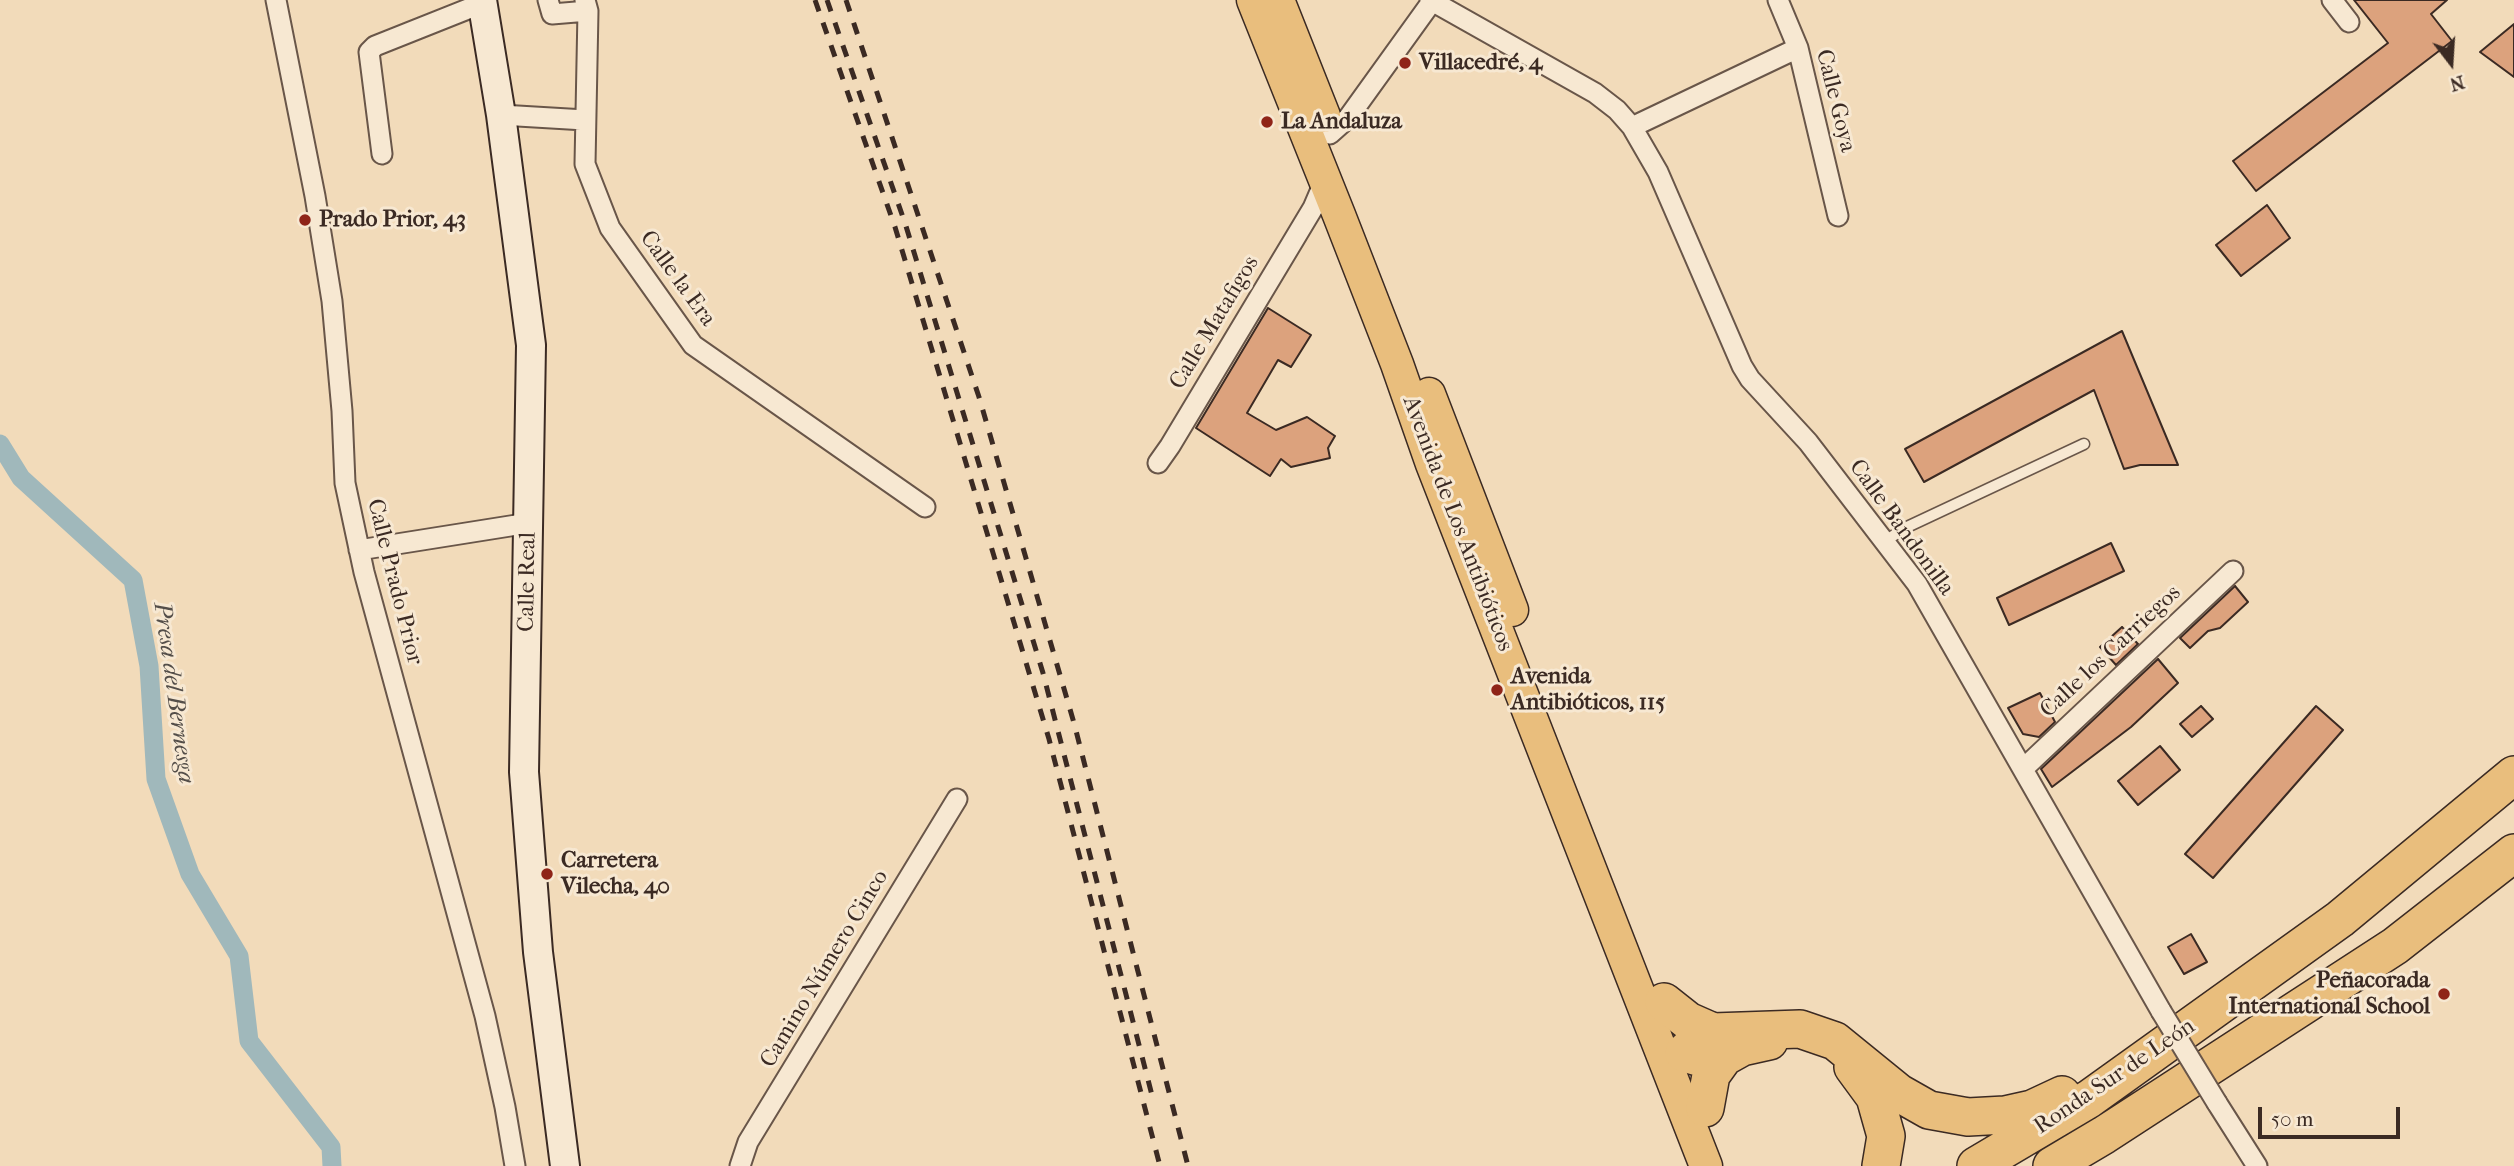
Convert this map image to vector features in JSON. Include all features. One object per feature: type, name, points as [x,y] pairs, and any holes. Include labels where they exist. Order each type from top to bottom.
[{"type":"highway","name":"Ronda Sur de León","points":[[1976,1166],[2089,1099],[2340,919],[2514,775]]},
{"type":"highway","name":"Ronda Sur de León","points":[[2052,1166],[2395,946],[2514,852]]},
{"type":"highway","points":[[2082,1166],[2395,946]]},
{"type":"highway","points":[[1664,1002],[1688,1021],[1707,1047],[1711,1075],[1705,1108]]},
{"type":"highway","points":[[1707,1047],[1800,1030],[1835,1041],[1899,1093],[1929,1110],[1968,1117],[2005,1115],[2032,1109],[2149,1056]]},
{"type":"highway","points":[[1707,1047],[1742,1047],[1770,1041],[1816,1046],[1854,1068],[1875,1097],[1886,1136],[1881,1166]]},
{"type":"main road","points":[[1262,2],[1315,127],[1330,134],[1326,201]]},
{"type":"main road","name":"Avenida de Los Antibióticos","points":[[1262,2],[1326,201],[1397,364],[1432,464],[1706,1166]]},
{"type":"main road","name":"Avenida de Los Antibióticos","points":[[1330,134],[1664,1002]]},
{"type":"main road","points":[[1435,409],[1439,442],[1432,464],[1449,476],[1498,601],[1523,639]]},
{"type":"main road","points":[[1556,783],[1583,824],[1663,1025],[1707,1047],[1685,1081],[1717,1166]]},
{"type":"main road","points":[[1705,1108],[1728,1166]]},
{"type":"street","name":"Calle Prado Prior","points":[[276,0],[316,196],[332,301],[342,411],[345,483],[359,550],[485,1016],[515,1166]]},
{"type":"street","name":"Calle la Era","points":[[548,0],[552,15],[586,5],[585,164],[610,228],[693,345],[925,507]]},
{"type":"street","points":[[1330,134],[1348,118],[1432,0]]},
{"type":"street","name":"Calle Bandonilla","points":[[1432,0],[1595,93],[1617,110],[1632,127],[1658,172],[1749,379],[1808,442],[1917,584],[2161,1011],[2257,1166]]},
{"type":"street","name":"Calle Goya","points":[[1777,0],[1798,48],[1838,216]]},
{"type":"street","points":[[2332,0],[2349,22]]},
{"type":"street","points":[[382,155],[369,52],[374,46],[482,2]]},
{"type":"street","name":"Calle Real","points":[[482,2],[501,115],[531,345],[524,772],[538,952],[565,1166]]},
{"type":"street","points":[[1632,127],[1798,48]]},
{"type":"street","points":[[501,115],[585,120]]},
{"type":"street","name":"Calle Matafigos","points":[[1158,463],[1326,201]]},
{"type":"street","points":[[359,550],[529,523]]},
{"type":"street","name":"Calle los Carriegos","points":[[2023,769],[2233,571]]},
{"type":"street","name":"Camino Número Cinco","points":[[740,1166],[748,1142],[957,799]]},
{"type":"lane","points":[[1885,541],[1907,527],[2084,444]]},
{"type":"building","points":[[2354,0],[2447,0],[2431,14],[2452,41],[2256,191],[2233,161],[2388,43]]},
{"type":"building","points":[[2514,24],[2514,77],[2480,52]]},
{"type":"building","points":[[2267,205],[2290,238],[2241,276],[2216,245]]},
{"type":"building","points":[[1268,308],[1311,335],[1291,367],[1278,360],[1247,413],[1276,430],[1307,417],[1335,436],[1328,448],[1330,458],[1291,467],[1281,459],[1270,476],[1196,428]]},
{"type":"building","points":[[2122,331],[2178,465],[2140,465],[2124,469],[2094,390],[1924,482],[1905,449]]},
{"type":"building","points":[[2111,543],[2124,571],[2009,625],[1997,598]]},
{"type":"building","points":[[2235,586],[2248,602],[2220,628],[2208,631],[2190,648],[2180,638]]},
{"type":"building","points":[[2122,627],[2138,644],[2116,665],[2100,647]]},
{"type":"building","points":[[2158,659],[2178,683],[2131,727],[2052,787],[2041,769]]},
{"type":"building","points":[[2040,693],[2055,722],[2039,737],[2023,734],[2008,708]]},
{"type":"building","points":[[2201,706],[2213,719],[2192,737],[2180,724]]},
{"type":"building","points":[[2316,706],[2343,730],[2213,878],[2185,854]]},
{"type":"building","points":[[2160,746],[2180,770],[2138,805],[2118,781]]},
{"type":"building","points":[[2191,934],[2207,962],[2184,974],[2168,947]]},
{"type":"waterway","name":"Presa del Bernesga","points":[[0,444],[21,478],[133,580],[149,666],[156,779],[190,874],[239,956],[249,1041],[331,1147],[332,1166]]},
{"type":"railway","points":[[815,0],[895,227],[1049,739],[1160,1166]]},
{"type":"railway","points":[[827,0],[905,223],[1043,673],[1154,1103]]},
{"type":"railway","points":[[846,0],[979,397],[1074,723],[1188,1166]]},
{"type":"place","name":"Villacedré, 4","points":[[1405,63]]},
{"type":"place","name":"La Andaluza","points":[[1267,122]]},
{"type":"place","name":"Prado Prior, 43","points":[[305,220]]},
{"type":"place","name":"Avenida Antibióticos, 115","points":[[1497,690]]},
{"type":"place","name":"Carretera Vilecha, 40","points":[[547,874]]},
{"type":"place","name":"Peñacorada International School","points":[[2444,994]]}]
